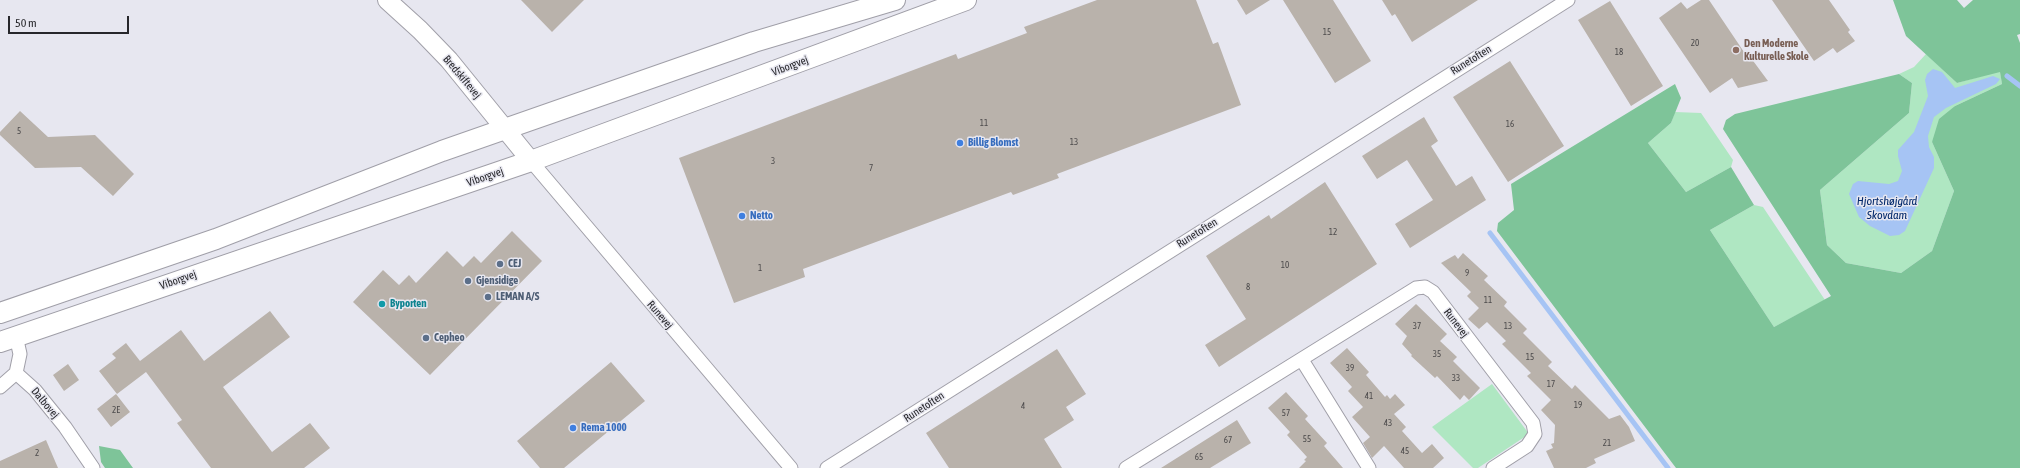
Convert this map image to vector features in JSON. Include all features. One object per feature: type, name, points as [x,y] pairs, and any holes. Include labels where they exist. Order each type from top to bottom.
[{"type":"main road","points":[[0,313],[216,239],[378,175],[504,129],[754,42],[895,0]]},
{"type":"main road","name":"Viborgvej","points":[[8,339],[531,161],[966,0]]},
{"type":"street","name":"Bredskiftevej","points":[[387,0],[420,30],[449,60],[531,161]]},
{"type":"street","name":"Runetoften","points":[[827,468],[1568,0]]},
{"type":"street","name":"Runevej","points":[[531,161],[791,468]]},
{"type":"street","name":"Runevej","points":[[1126,468],[1416,288],[1425,287],[1433,292],[1532,423],[1535,434],[1527,446],[1493,468]]},
{"type":"street","points":[[0,387],[16,373],[20,354],[8,339]]},
{"type":"street","points":[[1302,360],[1369,468]]},
{"type":"street","name":"Dalbovej","points":[[16,373],[35,390],[65,427],[93,468]]},
{"type":"green space","points":[[1893,0],[1957,0],[1964,8],[1973,0],[2020,0],[2020,34],[2017,35],[2020,43],[2020,468],[1676,468],[1497,231],[1498,223],[1514,210],[1511,184],[1675,84],[1681,98],[1671,123],[1648,143],[1686,192],[1731,167],[1754,205],[1710,230],[1774,327],[1831,296],[1723,129],[1726,120],[1735,114],[1899,74],[1912,83],[1909,113],[1820,190],[1827,245],[1846,263],[1901,273],[1932,251],[1954,191],[1932,142],[1939,119],[1955,106],[2002,84],[2000,72],[1957,83],[1906,36]]},
{"type":"green space","points":[[1926,54],[1957,83],[2000,71],[2002,84],[1955,106],[1932,142],[1954,191],[1932,251],[1901,273],[1846,263],[1827,245],[1820,190],[1909,113],[1912,83],[1899,74],[1914,67]]},
{"type":"green space","points":[[1675,112],[1701,113],[1733,160],[1731,167],[1686,192],[1648,143],[1671,123]]},
{"type":"green space","points":[[1754,205],[1763,207],[1825,300],[1774,327],[1710,230]]},
{"type":"green space","points":[[1492,384],[1529,434],[1478,468],[1473,468],[1432,427]]},
{"type":"green space","points":[[99,446],[120,450],[133,468],[105,468],[101,462]]},
{"type":"water","name":"Hjortshøjgård Skovdam","points":[[1933,69],[1942,72],[1955,88],[1993,76],[2000,79],[1996,84],[1946,108],[1934,117],[1928,136],[1929,147],[1934,157],[1934,168],[1905,231],[1899,235],[1890,236],[1870,226],[1859,217],[1849,194],[1853,184],[1858,181],[1889,184],[1898,181],[1902,171],[1898,150],[1914,132],[1928,96],[1925,80],[1927,74]]},
{"type":"building","points":[[521,0],[584,0],[552,32]]},
{"type":"building","name":"Billig Blomst","points":[[1097,0],[1196,0],[1213,44],[1218,42],[1241,105],[1057,174],[1059,178],[1013,195],[1011,192],[803,269],[805,277],[734,303],[679,158],[956,54],[958,59],[1027,33],[1024,27]]},
{"type":"building","points":[[1237,0],[1270,0],[1246,15]]},
{"type":"building","points":[[1283,0],[1333,0],[1371,61],[1335,83]]},
{"type":"building","points":[[1382,0],[1478,0],[1412,42],[1395,14],[1392,16]]},
{"type":"building","points":[[1701,0],[1709,0],[1746,55],[1748,54],[1768,81],[1738,88],[1732,78],[1710,93],[1659,18],[1681,2],[1687,9]]},
{"type":"building","points":[[1772,0],[1829,0],[1850,30],[1848,32],[1855,41],[1837,53],[1833,48],[1814,61]]},
{"type":"building","points":[[1610,1],[1663,86],[1631,106],[1578,20]]},
{"type":"building","points":[[1510,61],[1564,146],[1508,182],[1453,97]]},
{"type":"building","points":[[20,111],[48,137],[95,135],[134,174],[113,196],[81,167],[35,168],[0,135],[0,132]]},
{"type":"building","points":[[1424,117],[1438,141],[1431,146],[1456,186],[1472,176],[1486,200],[1410,248],[1395,224],[1433,200],[1407,160],[1377,179],[1362,156]]},
{"type":"building","points":[[1325,182],[1377,264],[1219,367],[1205,345],[1246,319],[1206,256],[1269,215],[1271,219]]},
{"type":"building","name":"Byporten","points":[[512,231],[542,261],[430,375],[353,302],[383,270],[399,285],[409,275],[416,283],[447,251],[463,267],[474,256],[481,263]]},
{"type":"building","points":[[1463,253],[1488,276],[1484,280],[1507,302],[1504,306],[1527,329],[1523,333],[1552,362],[1548,366],[1572,389],[1575,385],[1609,419],[1620,415],[1629,427],[1635,441],[1594,459],[1596,463],[1586,468],[1554,468],[1546,451],[1553,448],[1551,444],[1554,443],[1555,425],[1541,410],[1551,400],[1527,376],[1531,373],[1502,344],[1506,341],[1487,322],[1479,329],[1468,319],[1479,308],[1467,296],[1471,292],[1441,263],[1455,255],[1458,259]]},
{"type":"building","points":[[1416,304],[1447,334],[1440,341],[1457,357],[1453,361],[1480,388],[1469,400],[1464,395],[1460,400],[1437,376],[1435,378],[1411,356],[1412,355],[1402,344],[1407,336],[1395,324]]},
{"type":"building","points":[[270,311],[290,337],[223,387],[272,452],[310,423],[330,448],[304,468],[211,468],[177,423],[182,420],[146,372],[117,394],[99,371],[116,358],[112,354],[126,343],[140,361],[181,330],[204,361]]},
{"type":"building","points":[[1347,348],[1369,372],[1366,375],[1385,397],[1387,395],[1390,399],[1395,394],[1405,405],[1394,414],[1406,427],[1402,431],[1422,453],[1432,444],[1444,458],[1433,468],[1404,468],[1384,446],[1372,458],[1363,443],[1370,437],[1352,417],[1363,407],[1348,391],[1352,387],[1330,363]]},
{"type":"building","points":[[1057,349],[1086,394],[1066,407],[1074,420],[1044,439],[1062,468],[949,468],[926,433]]},
{"type":"building","name":"Rema 1000","points":[[611,362],[645,401],[564,468],[540,468],[517,441]]},
{"type":"building","points":[[68,364],[79,380],[64,391],[53,375]]},
{"type":"building","points":[[1286,392],[1308,416],[1305,419],[1327,443],[1324,446],[1343,468],[1299,468],[1306,461],[1304,460],[1307,457],[1287,435],[1290,432],[1268,408]]},
{"type":"building","points":[[116,394],[130,412],[111,427],[97,409]]},
{"type":"building","points":[[1237,420],[1251,443],[1210,468],[1161,468]]},
{"type":"building","points":[[46,440],[58,468],[0,468],[0,461]]},
{"type":"waterway","points":[[2007,76],[2020,86]]},
{"type":"waterway","points":[[1490,233],[1668,468]]},
{"type":"place","name":"Den Moderne Kulturelle Skole","points":[[1736,50]]},
{"type":"place","name":"Billig Blomst","points":[[960,143]]},
{"type":"place","name":"Netto","points":[[742,216]]},
{"type":"place","name":"CEJ","points":[[500,264]]},
{"type":"place","name":"Gjensidige","points":[[468,281]]},
{"type":"place","name":"LEMAN A/S","points":[[488,297]]},
{"type":"place","name":"Byporten","points":[[382,304]]},
{"type":"place","name":"Cepheo","points":[[426,338]]},
{"type":"place","name":"Rema 1000","points":[[573,428]]}]
